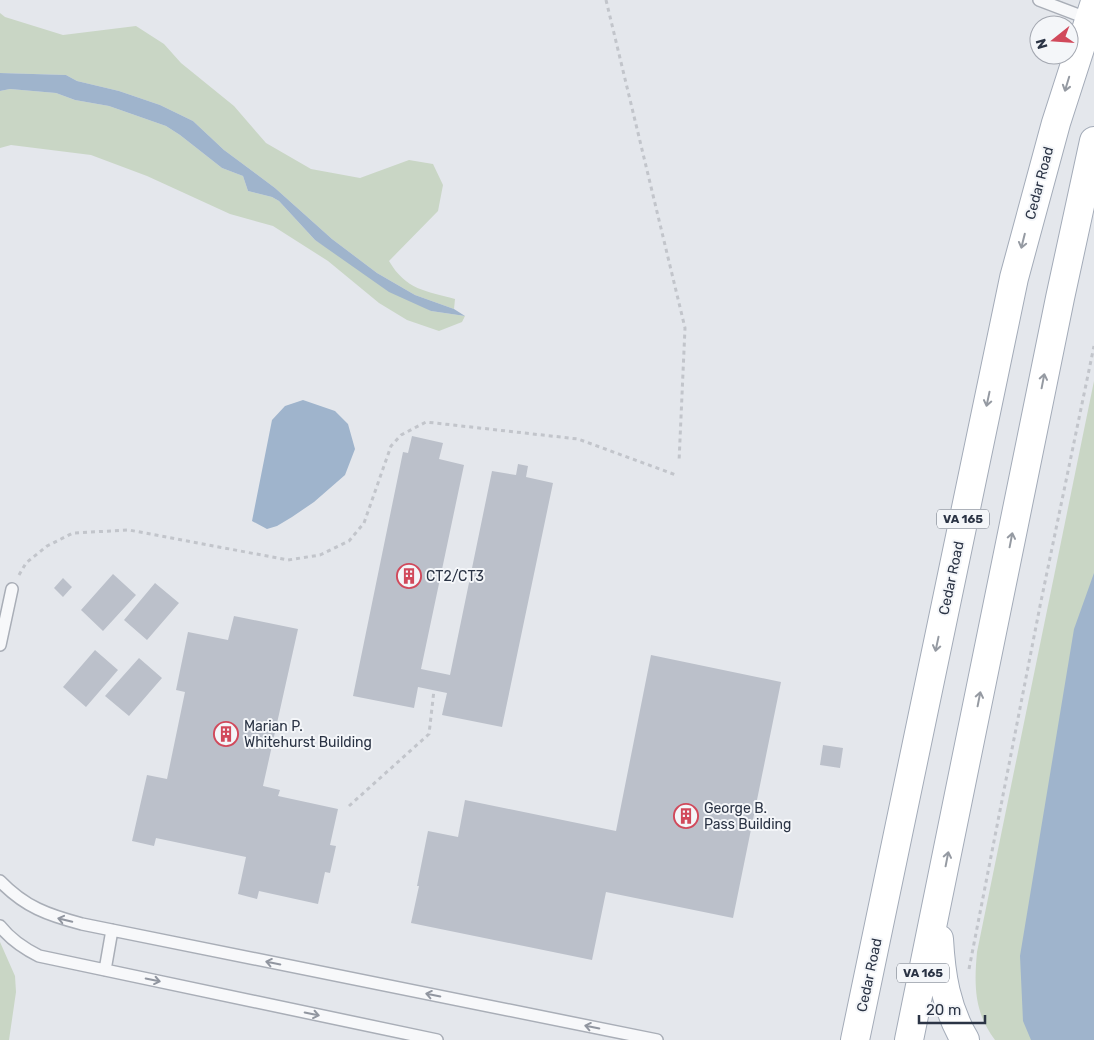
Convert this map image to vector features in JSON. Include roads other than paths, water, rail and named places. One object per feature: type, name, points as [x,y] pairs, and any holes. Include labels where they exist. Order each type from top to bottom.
[{"type":"main road","name":"Cedar Road","points":[[855,1040],[1008,302],[1046,154],[1092,12]]},
{"type":"main road","name":"VA 165","points":[[909,1040],[1060,298],[1094,141]]},
{"type":"main road","points":[[937,906],[940,964],[945,993],[953,1017],[965,1040]]},
{"type":"lane","points":[[1040,0],[1092,12]]},
{"type":"lane","points":[[0,645],[12,589]]},
{"type":"lane","points":[[0,881],[13,894],[34,908],[56,918],[657,1040]]},
{"type":"lane","points":[[0,926],[7,935],[23,948],[39,956],[437,1040]]},
{"type":"lane","points":[[105,970],[112,930]]},
{"type":"water","points":[[0,73],[66,75],[77,81],[119,91],[160,105],[193,121],[224,150],[275,188],[332,239],[377,273],[415,295],[454,309],[465,316],[431,311],[389,292],[315,240],[279,201],[272,197],[248,191],[243,176],[222,168],[166,126],[109,106],[75,100],[56,93],[10,89],[0,91]]},
{"type":"water","points":[[303,400],[335,411],[348,424],[355,449],[345,475],[314,502],[277,526],[267,529],[252,521],[272,420],[285,406]]},
{"type":"water","points":[[1094,573],[1094,1040],[1031,1040],[1023,1021],[1020,956],[1074,629]]},
{"type":"place","name":"CT2/CT3","points":[[409,576]]},
{"type":"place","name":"Marian P. Whitehurst Building","points":[[226,734]]},
{"type":"place","name":"George B. Pass Building","points":[[686,816]]}]
